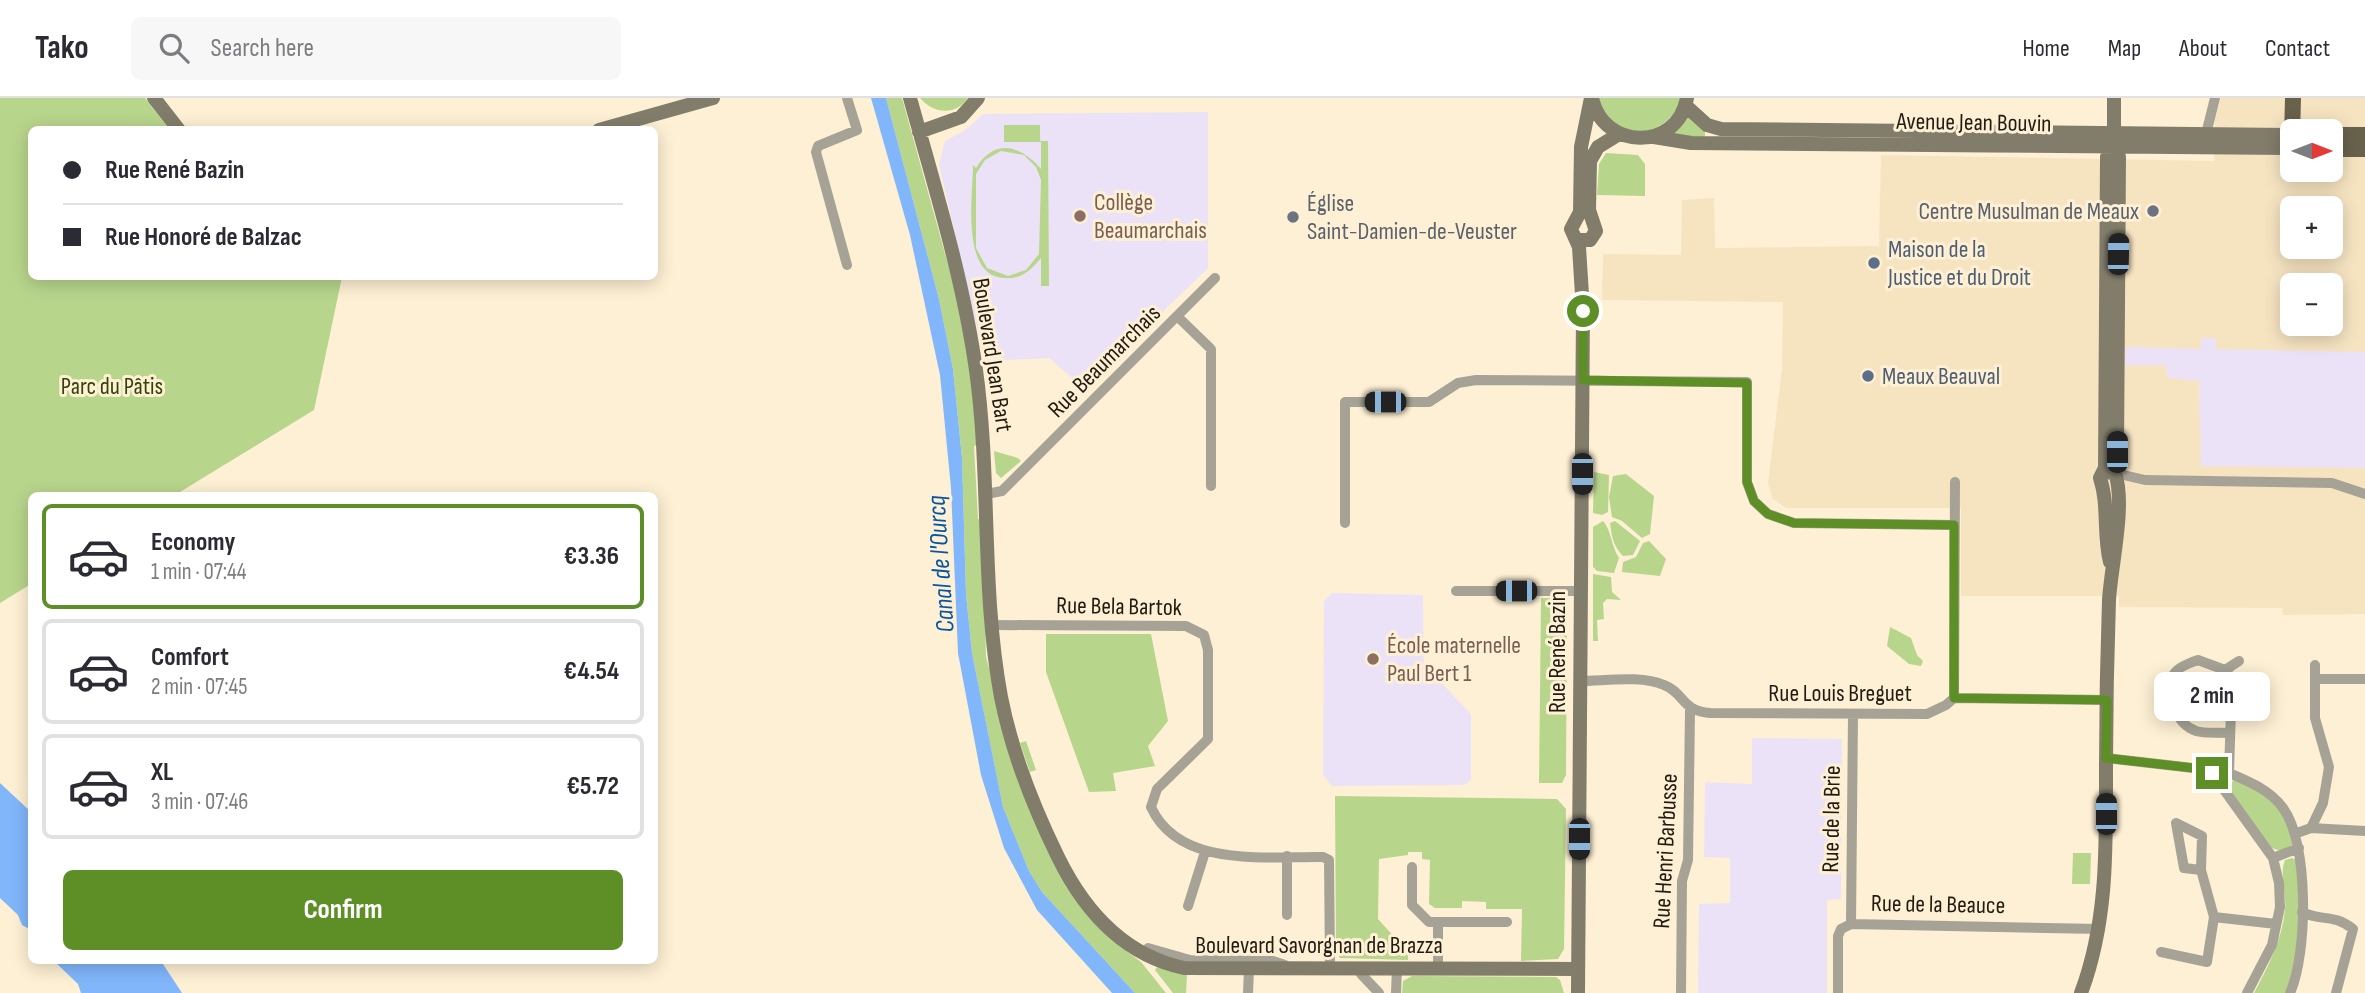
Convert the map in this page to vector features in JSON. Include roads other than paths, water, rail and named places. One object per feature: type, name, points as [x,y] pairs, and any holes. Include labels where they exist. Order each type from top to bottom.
[{"type":"main road","points":[[2292,119],[2293,98]]},
{"type":"main road","points":[[2302,98],[2302,119]]},
{"type":"main road","points":[[2343,135],[2365,135]]},
{"type":"main road","points":[[2343,149],[2365,149]]},
{"type":"street","points":[[154,98],[176,126]]},
{"type":"street","points":[[613,126],[713,98]]},
{"type":"street","points":[[847,98],[857,130],[826,140],[818,146],[817,152],[847,265]]},
{"type":"street","name":"Boulevard Jean Bart","points":[[910,98],[965,307],[981,411],[992,625]]},
{"type":"street","points":[[919,132],[961,117],[978,98]]},
{"type":"street","points":[[1591,98],[1581,147],[1580,212],[1583,218],[1596,227],[1584,240],[1571,229],[1583,218],[1590,161],[1598,147],[1619,134],[1598,117],[1591,98]]},
{"type":"street","points":[[2111,478],[2116,469],[2119,157],[2114,149],[2114,98]]},
{"type":"street","points":[[2206,134],[2216,98]]},
{"type":"street","points":[[1654,137],[1668,130],[1687,102]]},
{"type":"street","name":"Avenue Jean Bouvin","points":[[1687,102],[1707,125],[1721,130],[2280,136]]},
{"type":"street","name":"Avenue Jean Bouvin","points":[[1619,134],[1641,139],[1654,137],[1691,142],[2114,149],[2280,148]]},
{"type":"street","points":[[2118,272],[2125,240],[2126,165],[2140,147]]},
{"type":"street","points":[[2081,993],[2100,929],[2106,859],[2107,700],[2112,567],[2106,545],[2111,478],[2107,157],[2114,149]]},
{"type":"street","name":"Rue René Bazin","points":[[1577,993],[1584,240]]},
{"type":"street","name":"Rue Beaumarchais","points":[[986,494],[1002,491],[1215,278]]},
{"type":"street","points":[[1178,317],[1211,349],[1211,486]]},
{"type":"street","points":[[1345,523],[1345,402],[1429,402],[1458,383],[1476,380],[1583,380],[1747,383],[1749,489],[1758,506],[1781,520],[1794,523],[1954,525]]},
{"type":"street","points":[[2111,478],[2124,487],[2145,480],[2332,483],[2365,494]]},
{"type":"street","points":[[1954,698],[1955,482]]},
{"type":"street","points":[[1456,591],[1581,591]]},
{"type":"street","name":"Rue Bela Bartok","points":[[992,625],[1186,626],[1200,631],[1208,650],[1208,739],[1157,789],[1150,802],[1157,817],[1182,841],[1205,852],[1226,856],[1323,857],[1331,863],[1330,967]]},
{"type":"street","name":"Boulevard Savorgnan de Brazza","points":[[992,625],[1005,716],[1035,807],[1073,885],[1110,931],[1138,951],[1172,965],[1249,969],[1578,969]]},
{"type":"street","points":[[2229,774],[2230,733],[2233,724],[2232,678],[2225,670],[2198,660],[2178,669],[2174,673],[2172,700],[2178,717],[2197,731],[2230,733]]},
{"type":"street","points":[[2225,670],[2239,661]]},
{"type":"street","points":[[2311,828],[2323,803],[2329,767],[2315,718],[2315,664]]},
{"type":"street","points":[[2315,679],[2365,679]]},
{"type":"street","points":[[1580,681],[1656,682],[1671,688],[1690,710]]},
{"type":"street","name":"Rue Louis Breguet","points":[[1690,710],[1710,713],[1927,714],[1954,698],[2107,700]]},
{"type":"street","name":"Rue Henri Barbusse","points":[[1681,993],[1682,881],[1688,860],[1690,710]]},
{"type":"street","name":"Rue de la Brie","points":[[1851,923],[1853,714]]},
{"type":"street","points":[[2106,758],[2202,769],[2218,779],[2273,858],[2281,896],[2272,945],[2247,993]]},
{"type":"street","points":[[2218,779],[2229,774],[2256,785],[2277,801],[2297,833],[2302,912],[2300,958],[2290,993]]},
{"type":"street","points":[[2161,952],[2207,962],[2214,917],[2201,870],[2202,836],[2176,823],[2184,868],[2201,870]]},
{"type":"street","points":[[2297,833],[2311,828],[2365,831]]},
{"type":"street","points":[[2273,858],[2299,848]]},
{"type":"street","points":[[1188,906],[1205,852]]},
{"type":"street","points":[[1287,856],[1287,915]]},
{"type":"street","points":[[1412,867],[1412,905],[1429,922],[1507,922]]},
{"type":"street","points":[[2302,912],[2313,918],[2339,918],[2353,929],[2336,993]]},
{"type":"street","points":[[2214,917],[2276,924]]},
{"type":"street","points":[[1438,922],[1438,968]]},
{"type":"street","name":"Rue de la Beauce","points":[[1838,993],[1838,936],[1841,929],[1851,923],[2100,929]]},
{"type":"street","points":[[1110,931],[1178,958],[1273,961],[1295,968]]},
{"type":"street","points":[[1361,967],[1361,974],[1379,993]]},
{"type":"street","points":[[1396,993],[1397,968]]},
{"type":"street","points":[[1248,993],[1249,969]]},
{"type":"water","points":[[871,98],[886,98],[939,299],[953,369],[962,458],[966,594],[972,653],[1003,807],[1029,871],[1042,892],[1135,993],[1112,993],[1037,910],[1004,848],[981,775],[958,653],[951,488],[940,375],[910,235]]},
{"type":"water","points":[[0,783],[28,809],[28,928],[22,925],[18,915],[0,898]]},
{"type":"water","points":[[57,964],[163,964],[182,993],[81,993],[78,984]]},
{"type":"place","name":"Centre Musulman de Meaux","points":[[2153,211]]},
{"type":"place","name":"Collège Beaumarchais","points":[[1080,216]]},
{"type":"place","name":"Église Saint-Damien-de-Veuster","points":[[1293,217]]},
{"type":"place","name":"Maison de la Justice et du Droit","points":[[1874,263]]},
{"type":"place","name":"Meaux Beauval","points":[[1868,376]]},
{"type":"place","name":"École maternelle Paul Bert 1","points":[[1373,659]]},
{"type":"park label","name":"Parc du Pâtis","points":[[112,386]]},
{"type":"water label","name":"Canal de l'Ourcq","points":[[940,564]]}]
